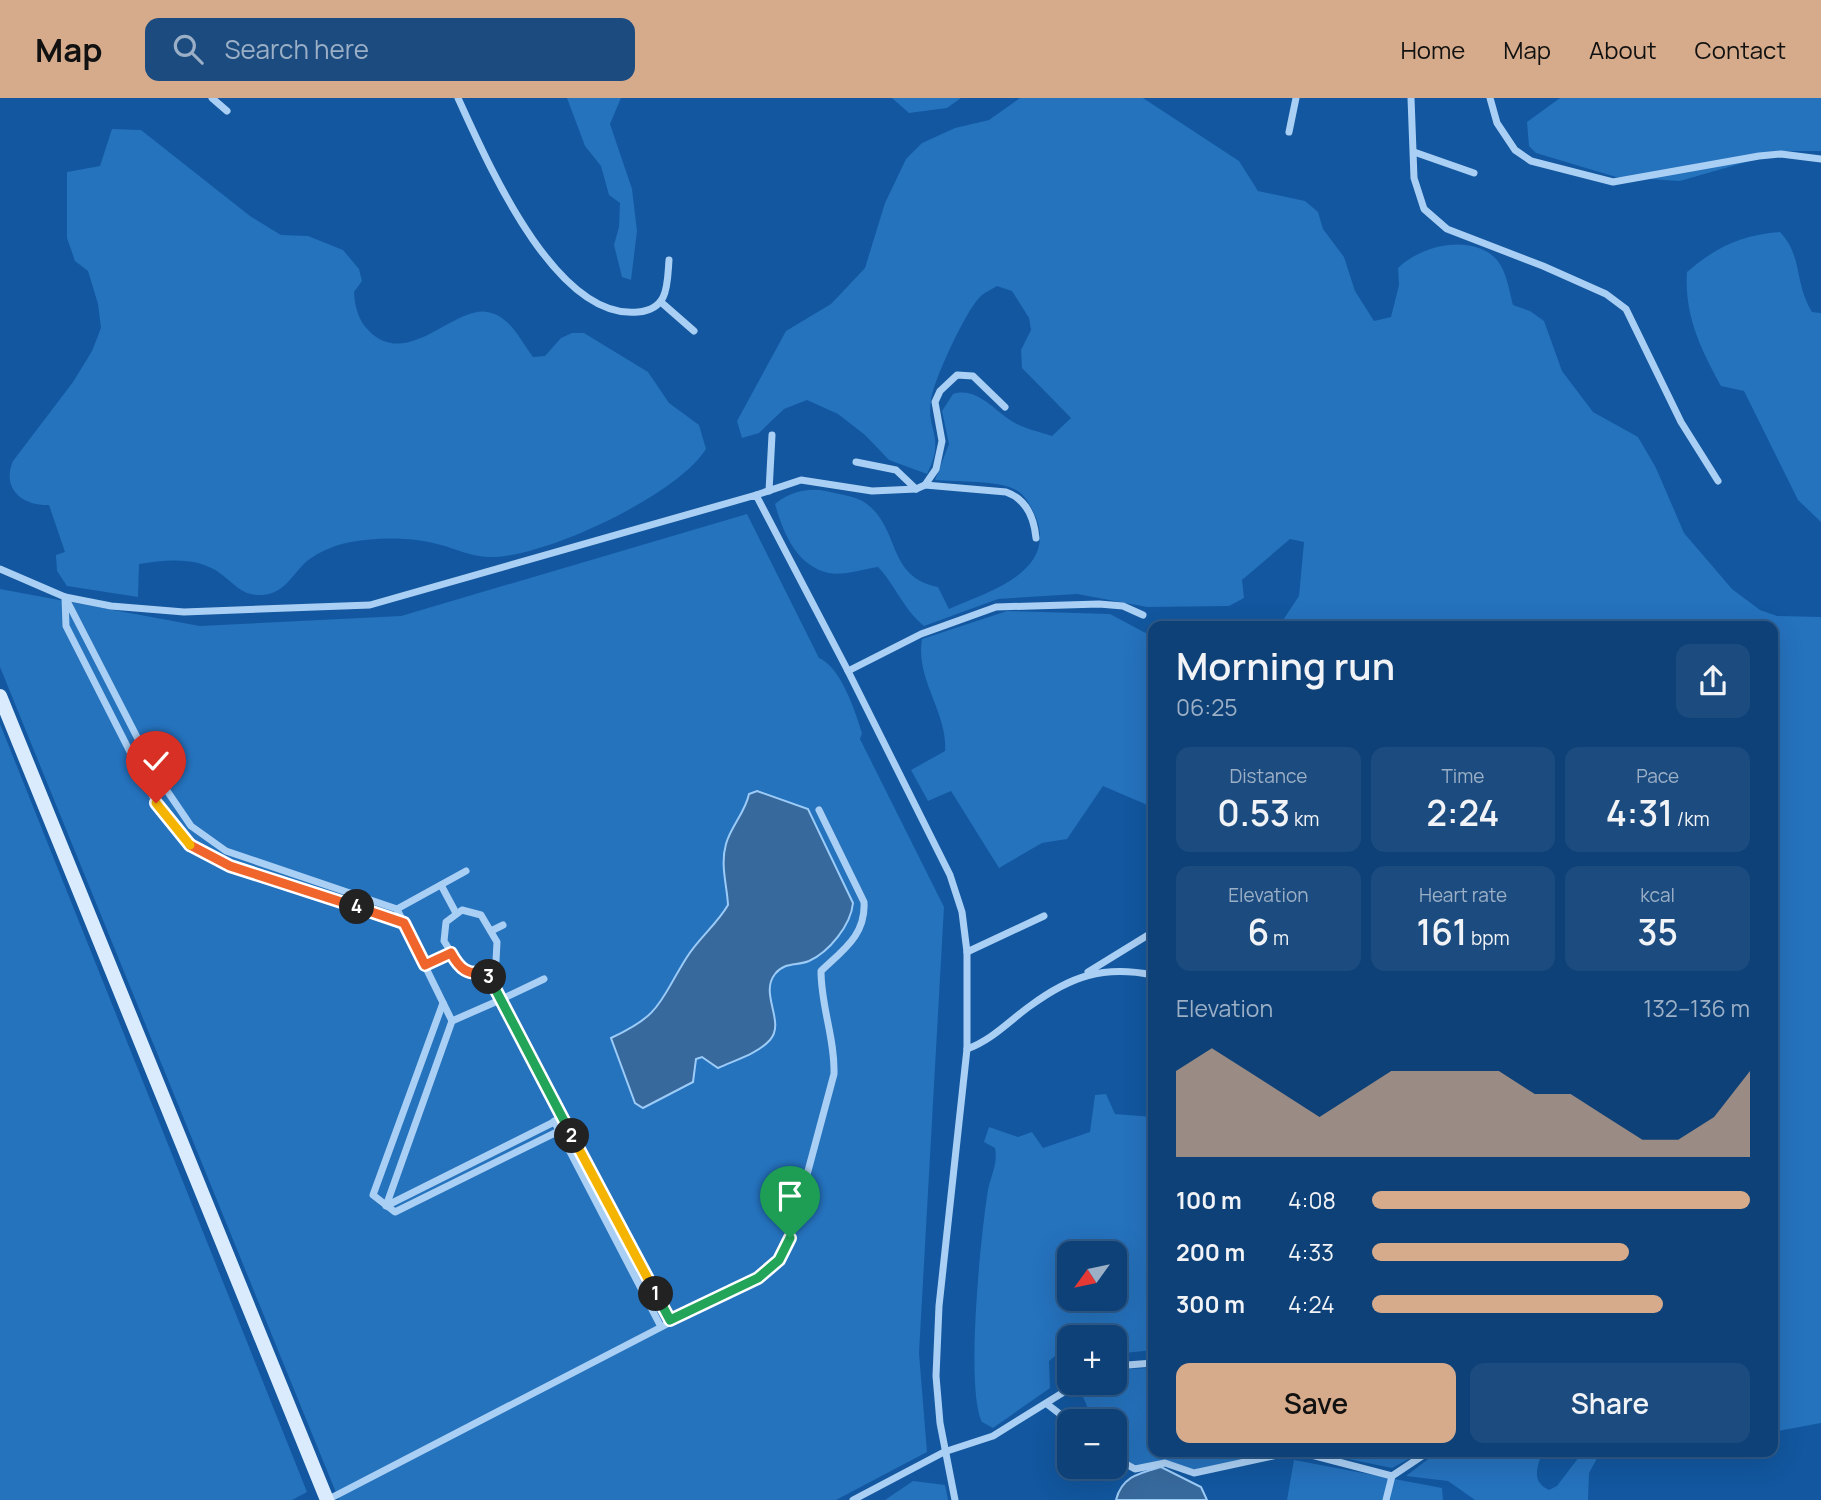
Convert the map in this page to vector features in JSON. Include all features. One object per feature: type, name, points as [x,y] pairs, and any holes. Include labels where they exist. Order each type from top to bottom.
[{"type":"main road","points":[[0,696],[327,1500]]},
{"type":"street","points":[[212,98],[227,111]]},
{"type":"street","points":[[458,98],[523,226],[550,263],[606,310],[623,314],[646,311],[662,303],[667,295],[668,260]]},
{"type":"street","points":[[1289,132],[1296,98]]},
{"type":"street","points":[[1411,98],[1414,177],[1424,209],[1447,229],[1543,266],[1605,294],[1626,309],[1681,422],[1718,481]]},
{"type":"street","points":[[1490,98],[1497,123],[1515,150],[1531,161],[1613,182],[1759,156],[1781,154],[1821,159]]},
{"type":"street","points":[[1414,152],[1474,173]]},
{"type":"street","points":[[662,303],[694,331]]},
{"type":"street","points":[[925,485],[936,469],[942,441],[935,402],[940,391],[957,375],[973,376],[1005,407]]},
{"type":"street","points":[[769,491],[772,435]]},
{"type":"street","points":[[856,462],[896,470],[916,489]]},
{"type":"street","points":[[0,569],[65,597],[111,606],[184,612],[370,605],[801,480],[872,491],[916,489],[925,485],[1006,492],[1017,495],[1035,524],[1037,538]]},
{"type":"street","points":[[756,495],[950,875],[962,912],[967,952],[967,1049],[939,1306],[936,1376],[944,1452],[955,1500]]},
{"type":"street","points":[[65,597],[157,776],[191,826],[226,850],[397,909],[452,1021],[386,1206]]},
{"type":"street","points":[[65,597],[66,626],[156,803],[181,838],[200,852],[230,866],[404,923]]},
{"type":"street","points":[[848,671],[921,634],[996,607],[1099,604],[1123,606],[1143,615]]},
{"type":"street","points":[[327,1500],[660,1325],[758,1278],[779,1260],[790,1238],[834,1073],[835,1049],[821,995],[821,971],[859,934],[865,918],[864,902],[819,810]]},
{"type":"street","points":[[397,909],[466,871]]},
{"type":"street","points":[[441,885],[456,913]]},
{"type":"street","points":[[475,912],[485,920],[497,942],[498,955],[486,971],[467,971],[457,964],[444,941],[444,928],[456,913],[475,912]]},
{"type":"street","points":[[967,952],[1044,916]]},
{"type":"street","points":[[491,931],[503,925]]},
{"type":"street","points":[[967,1049],[982,1044],[1030,1006],[1148,935]]},
{"type":"street","points":[[425,965],[451,953]]},
{"type":"street","points":[[1084,974],[1128,970],[1148,974]]},
{"type":"street","points":[[486,971],[558,1120],[670,1320]]},
{"type":"street","points":[[452,1021],[544,979]]},
{"type":"street","points":[[443,1003],[373,1195],[395,1212],[563,1129]]},
{"type":"street","points":[[386,1206],[558,1120]]},
{"type":"street","points":[[563,1129],[660,1325]]},
{"type":"street","points":[[1127,1365],[1148,1363]]},
{"type":"street","points":[[853,1500],[944,1452],[993,1436],[1060,1395]]},
{"type":"street","points":[[1047,1404],[1057,1412]]},
{"type":"street","points":[[1127,1465],[1135,1469],[1165,1463],[1194,1473],[1268,1457]]},
{"type":"street","points":[[1319,1457],[1392,1476]]},
{"type":"street","points":[[1385,1500],[1392,1476],[1420,1457]]},
{"type":"shaded area","points":[[567,98],[621,98],[610,124],[632,189],[637,231],[631,280],[622,277],[614,245],[619,227],[620,203],[609,195],[601,166],[585,146]]},
{"type":"shaded area","points":[[892,98],[961,98],[947,108],[909,113]]},
{"type":"shaded area","points":[[1020,98],[1143,98],[1239,161],[1258,191],[1305,201],[1318,212],[1323,229],[1344,257],[1355,291],[1374,321],[1391,317],[1399,285],[1398,268],[1407,261],[1430,249],[1443,246],[1482,249],[1493,256],[1504,272],[1513,305],[1530,311],[1544,321],[1562,371],[1593,412],[1638,437],[1656,468],[1684,533],[1732,589],[1760,610],[1777,616],[1821,617],[1821,1423],[1778,1431],[1778,621],[1282,621],[1299,596],[1304,542],[1290,539],[1242,580],[1244,598],[1229,606],[1147,607],[1077,594],[998,599],[924,626],[910,612],[878,567],[835,574],[808,563],[787,536],[775,504],[786,496],[812,490],[847,496],[867,504],[885,526],[902,563],[922,582],[938,587],[949,609],[998,588],[1014,578],[1027,567],[1036,554],[1040,539],[1037,520],[1020,492],[999,484],[935,480],[949,444],[942,411],[953,394],[962,392],[978,397],[1015,423],[1052,436],[1071,418],[1022,368],[1021,350],[1031,330],[1029,318],[1012,291],[997,286],[981,296],[950,348],[931,401],[935,451],[927,474],[889,460],[865,435],[838,414],[807,400],[784,409],[759,433],[742,438],[737,421],[786,331],[831,304],[865,268],[885,203],[906,159],[922,143],[955,128],[989,120]]},
{"type":"shaded area","points":[[1560,98],[1821,98],[1821,151],[1784,151],[1680,181],[1616,177],[1536,153],[1529,146],[1527,122]]},
{"type":"shaded area","points":[[112,129],[141,130],[250,216],[281,235],[308,236],[343,250],[359,269],[362,281],[354,292],[360,318],[369,331],[384,341],[399,344],[415,340],[475,312],[488,312],[503,319],[533,357],[545,356],[561,338],[572,333],[584,333],[648,372],[669,403],[699,425],[706,449],[691,467],[668,486],[639,504],[573,536],[511,555],[487,557],[419,540],[373,539],[345,543],[322,551],[307,561],[282,587],[270,594],[255,595],[244,592],[212,568],[182,561],[139,564],[138,597],[67,586],[57,571],[56,555],[65,552],[49,505],[39,505],[17,494],[12,487],[10,471],[13,461],[73,382],[92,351],[101,328],[98,304],[88,271],[75,261],[67,238],[67,172],[100,166]]},
{"type":"shaded area","points":[[1780,232],[1792,251],[1806,301],[1812,312],[1821,313],[1821,522],[1798,500],[1744,391],[1721,386],[1695,332],[1688,303],[1687,272],[1698,263],[1741,239]]},
{"type":"shaded area","points":[[747,514],[819,658],[834,670],[846,691],[862,733],[860,739],[944,907],[919,1353],[927,1452],[836,1500],[339,1500],[0,667],[0,589],[200,626],[401,616]]},
{"type":"shaded area","points":[[1007,611],[1110,614],[1148,634],[1148,807],[1103,786],[1067,839],[1042,843],[999,868],[951,791],[928,801],[911,770],[945,751],[942,723],[923,668],[922,639]]},
{"type":"shaded area","points":[[0,724],[307,1492],[292,1500],[0,1500]]},
{"type":"shaded area","points":[[757,791],[808,809],[853,903],[848,920],[838,937],[817,957],[782,968],[775,974],[770,990],[774,1033],[765,1045],[718,1068],[702,1057],[696,1059],[693,1082],[643,1108],[635,1103],[611,1038],[651,1013],[692,950],[728,905],[724,867],[726,844],[749,794]]},
{"type":"shaded area","points":[[1106,1094],[1115,1114],[1148,1117],[1148,1351],[1127,1353],[1127,1325],[1057,1325],[1057,1355],[1049,1361],[1050,1388],[993,1428],[982,1422],[977,1404],[975,1377],[976,1309],[982,1240],[988,1190],[996,1159],[995,1148],[984,1142],[989,1127],[1018,1137],[1032,1132],[1043,1148],[1090,1132],[1095,1095]]},
{"type":"shaded area","points":[[1148,1368],[1148,1457],[1256,1457],[1192,1470],[1162,1461],[1138,1466],[1128,1463],[1127,1409],[1086,1409],[1082,1395],[1127,1395],[1127,1369]]},
{"type":"shaded area","points":[[1338,1457],[1413,1457],[1392,1468]]},
{"type":"shaded area","points":[[1431,1457],[1541,1457],[1537,1469],[1538,1478],[1543,1487],[1549,1490],[1557,1486],[1579,1457],[1598,1457],[1589,1473],[1588,1500],[1475,1500],[1448,1481],[1406,1476]]},
{"type":"shaded area","points":[[1294,1460],[1442,1488],[1443,1500],[1287,1500]]},
{"type":"shaded area","points":[[1161,1467],[1201,1487],[1207,1500],[1116,1500],[1127,1481]]},
{"type":"shaded area","points":[[913,1481],[945,1485],[948,1500],[885,1500]]},
{"type":"route","points":[[156,803],[181,838],[200,852],[230,866],[404,923],[425,965],[451,953],[461,968],[473,973],[486,971],[670,1320],[758,1278],[779,1260],[790,1238]]}]
